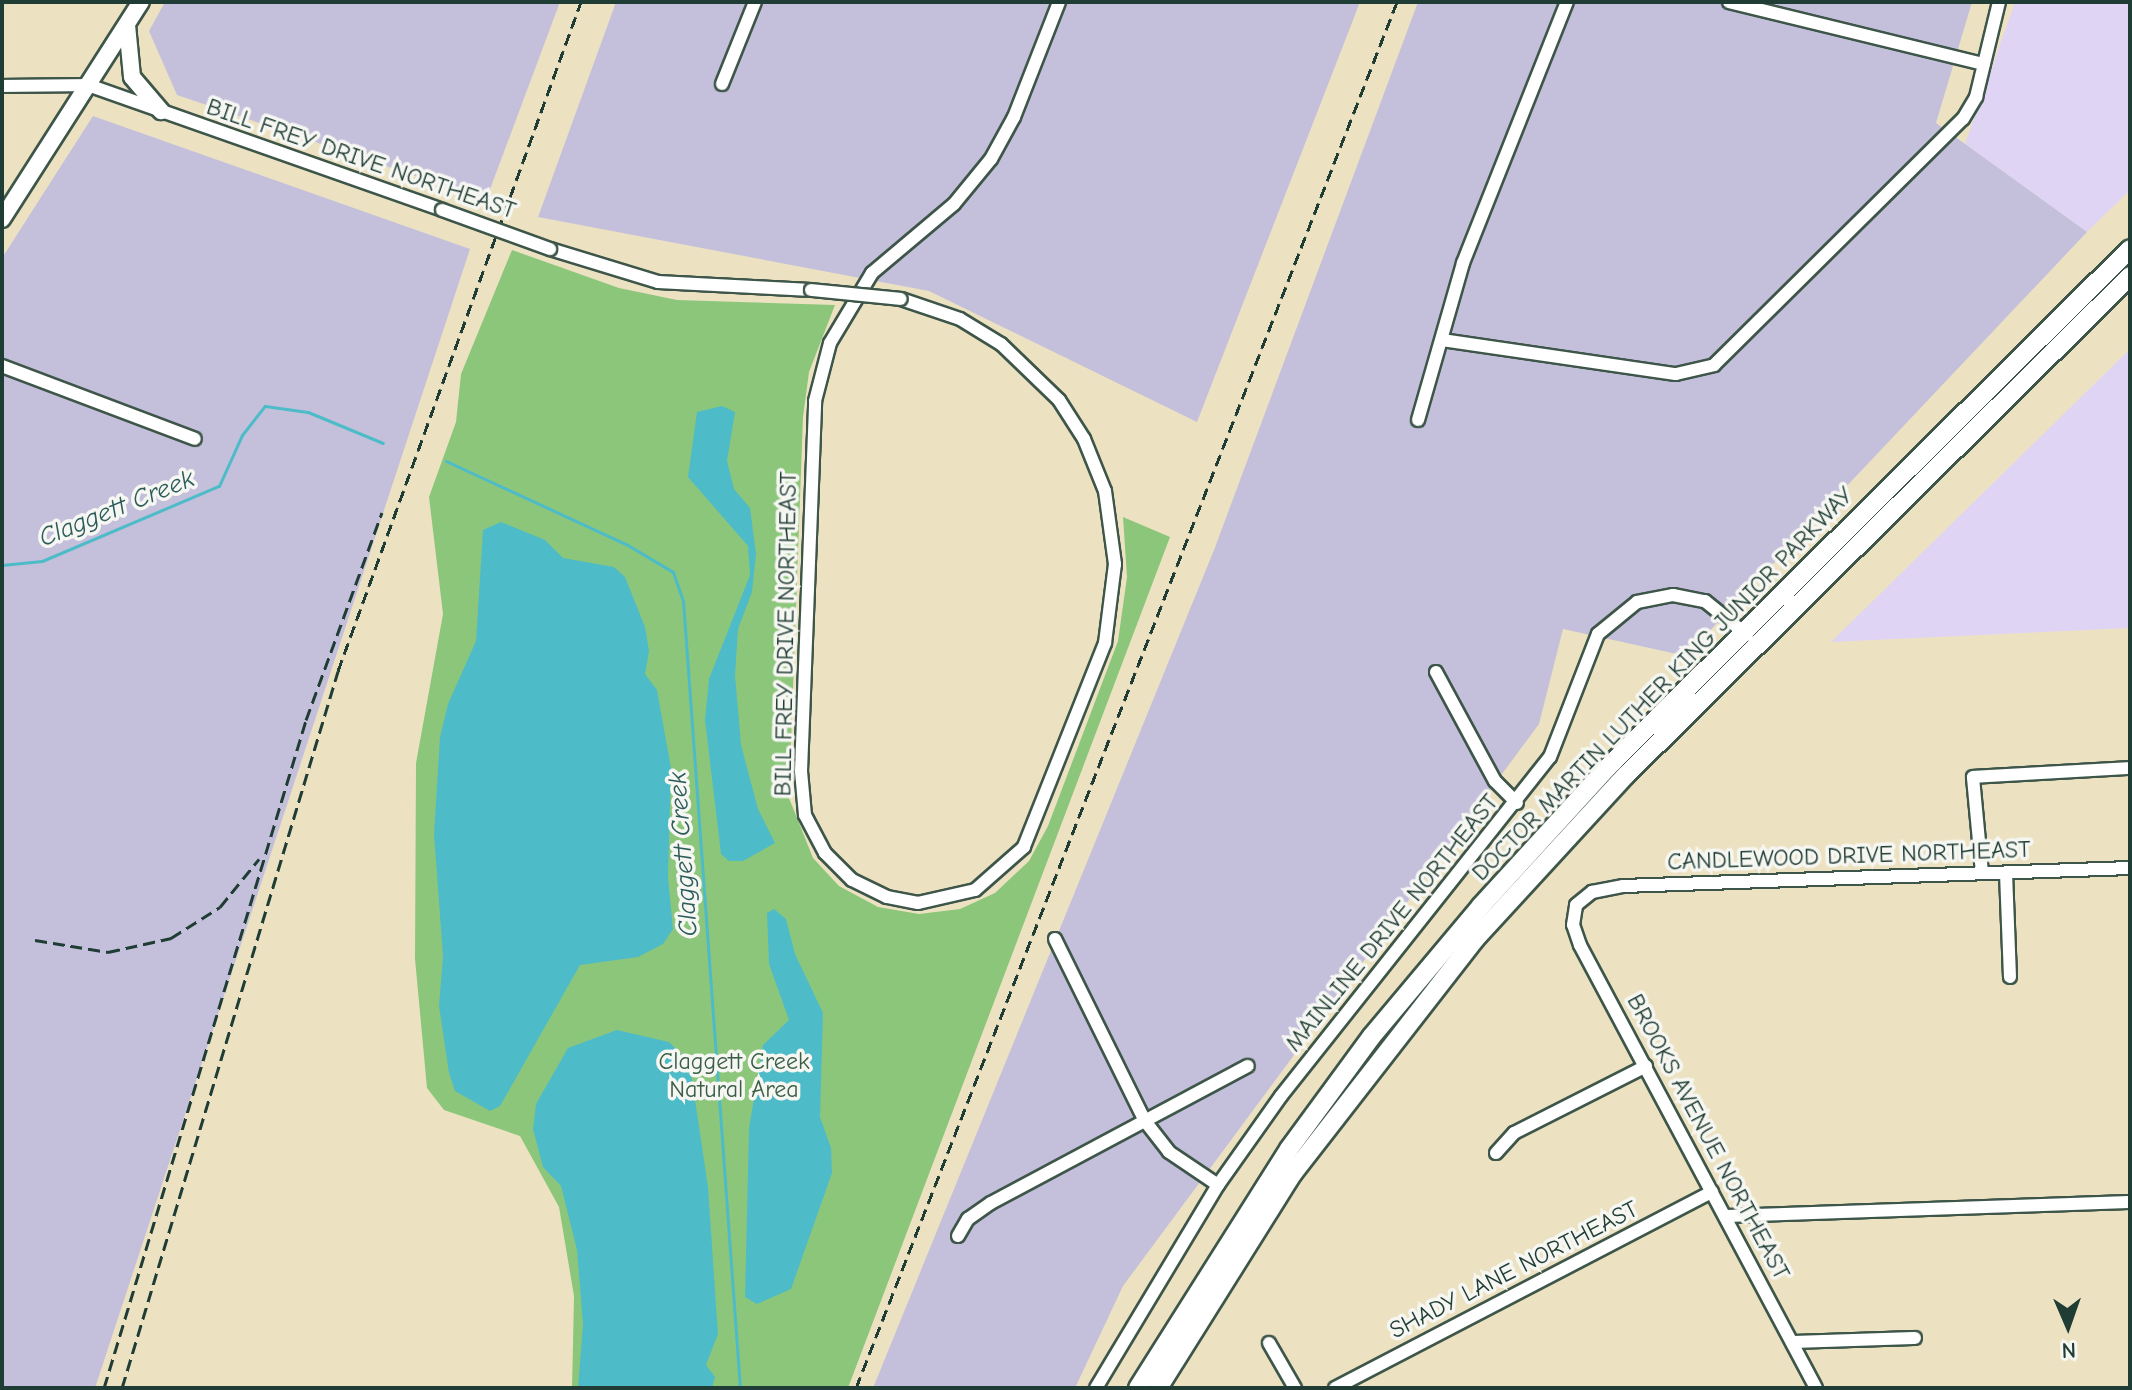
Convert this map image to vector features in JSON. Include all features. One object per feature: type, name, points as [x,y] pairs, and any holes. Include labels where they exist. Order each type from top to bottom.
[{"type":"highway","name":"DOCTOR MARTIN LUTHER KING JUNIOR PARKWAY","points":[[1138,1388],[1252,1203],[1382,1024],[1544,836],[1744,631],[2130,249]]},
{"type":"highway","name":"DOCTOR MARTIN LUTHER KING JUNIOR PARKWAY","points":[[1158,1388],[1293,1173],[1405,1023],[1553,851],[2130,276]]},
{"type":"main road","points":[[2,219],[141,2]]},
{"type":"main road","points":[[127,23],[132,77],[161,111]]},
{"type":"street","points":[[722,84],[755,2]]},
{"type":"street","name":"BILL FREY DRIVE NORTHEAST","points":[[88,85],[550,249],[658,282],[811,290],[901,299],[960,319],[1001,344],[1059,400],[1097,467],[1115,553],[1113,612],[1105,643],[1024,847],[975,890],[918,903],[868,889],[830,860],[805,815],[801,771],[814,423],[821,373],[839,323],[867,281],[967,191],[996,152],[1059,2]]},
{"type":"street","points":[[1418,420],[1463,263],[1567,2]]},
{"type":"street","points":[[1729,2],[1984,64]]},
{"type":"street","points":[[1442,340],[1676,374],[1714,365],[1963,119],[1976,97],[1999,2]]},
{"type":"street","points":[[2,86],[88,85]]},
{"type":"street","points":[[2,366],[195,439]]},
{"type":"street","name":"MAINLINE DRIVE NORTHEAST","points":[[1096,1388],[1218,1185],[1359,994],[1517,803],[1550,757],[1598,634],[1622,611],[1656,597],[1686,596],[1705,601],[1758,645]]},
{"type":"street","points":[[1436,672],[1495,781],[1517,803]]},
{"type":"street","points":[[1982,873],[1973,777],[2130,768]]},
{"type":"street","name":"CANDLEWOOD DRIVE NORTHEAST","points":[[1576,905],[1592,892],[1623,886],[2130,868]]},
{"type":"street","points":[[2006,873],[2010,977]]},
{"type":"street","name":"BROOKS AVENUE NORTHEAST","points":[[1576,905],[1577,939],[1816,1388]]},
{"type":"street","points":[[1055,939],[1145,1121],[1169,1152],[1218,1185]]},
{"type":"street","points":[[958,1236],[979,1210],[1248,1066]]},
{"type":"street","points":[[1496,1153],[1514,1133],[1646,1066]]},
{"type":"street","name":"SHADY LANE NORTHEAST","points":[[1335,1388],[1712,1192]]},
{"type":"street","points":[[1726,1216],[2130,1202]]},
{"type":"street","points":[[1792,1342],[1915,1338]]},
{"type":"street","points":[[1269,1343],[1295,1388]]},
{"type":"shaded area","points":[[165,2],[560,2],[486,200],[177,95],[149,31]]},
{"type":"shaded area","points":[[616,2],[1360,2],[1197,422],[929,291],[538,217]]},
{"type":"shaded area","points":[[1418,2],[1972,2],[1936,123],[2087,232],[1686,656],[1563,629],[1539,724],[1123,1286],[1075,1388],[873,1388],[1214,550]]},
{"type":"shaded area","points":[[2015,2],[2130,2],[2130,190],[2087,232],[1965,144]]},
{"type":"shaded area","points":[[93,116],[470,249],[95,1388],[2,1388],[2,258]]},
{"type":"shaded area","points":[[2130,349],[2130,628],[1831,642]]},
{"type":"green space","name":"Claggett Creek Natural Area","points":[[512,250],[619,288],[677,300],[835,305],[809,372],[803,417],[789,798],[813,858],[839,886],[878,907],[919,914],[960,909],[995,893],[1029,861],[1048,826],[1118,641],[1127,577],[1123,517],[1170,537],[848,1388],[572,1388],[574,1296],[559,1207],[520,1136],[444,1110],[427,1088],[415,959],[416,763],[443,614],[429,497],[456,422],[461,374]]},
{"type":"water","points":[[722,406],[735,412],[727,461],[734,489],[750,508],[756,554],[752,592],[738,629],[735,675],[741,745],[758,809],[775,843],[743,861],[729,861],[721,854],[705,720],[709,679],[750,575],[748,546],[688,477],[697,412]]},
{"type":"water","points":[[501,522],[545,540],[563,558],[614,567],[625,577],[645,627],[649,651],[645,674],[657,690],[671,768],[668,877],[673,929],[663,944],[638,957],[580,965],[500,1106],[490,1111],[455,1091],[449,1073],[439,1006],[443,956],[434,834],[440,737],[448,704],[476,641],[483,530]]},
{"type":"water","points":[[774,909],[786,919],[795,954],[823,1013],[820,1117],[831,1148],[832,1173],[791,1289],[757,1304],[745,1297],[749,1128],[763,1045],[789,1020],[769,964],[767,913]]},
{"type":"water","points":[[617,1030],[669,1042],[687,1060],[691,1073],[708,1187],[718,1334],[706,1365],[715,1377],[712,1388],[578,1388],[583,1324],[577,1250],[561,1186],[543,1167],[533,1129],[536,1104],[568,1048]]},
{"type":"waterway","name":"Claggett Creek","points":[[2,565],[42,561],[219,486],[242,435],[265,406],[308,412],[383,443]]},
{"type":"waterway","name":"Claggett Creek","points":[[446,461],[626,544],[673,572],[683,601],[740,1388]]},
{"type":"railway","points":[[122,1388],[338,671],[581,2]]},
{"type":"railway","points":[[856,1388],[1397,2]]},
{"type":"railway","points":[[104,1388],[306,720],[382,512]]},
{"type":"railway","points":[[35,940],[108,952],[171,938],[220,907],[259,859]]}]
